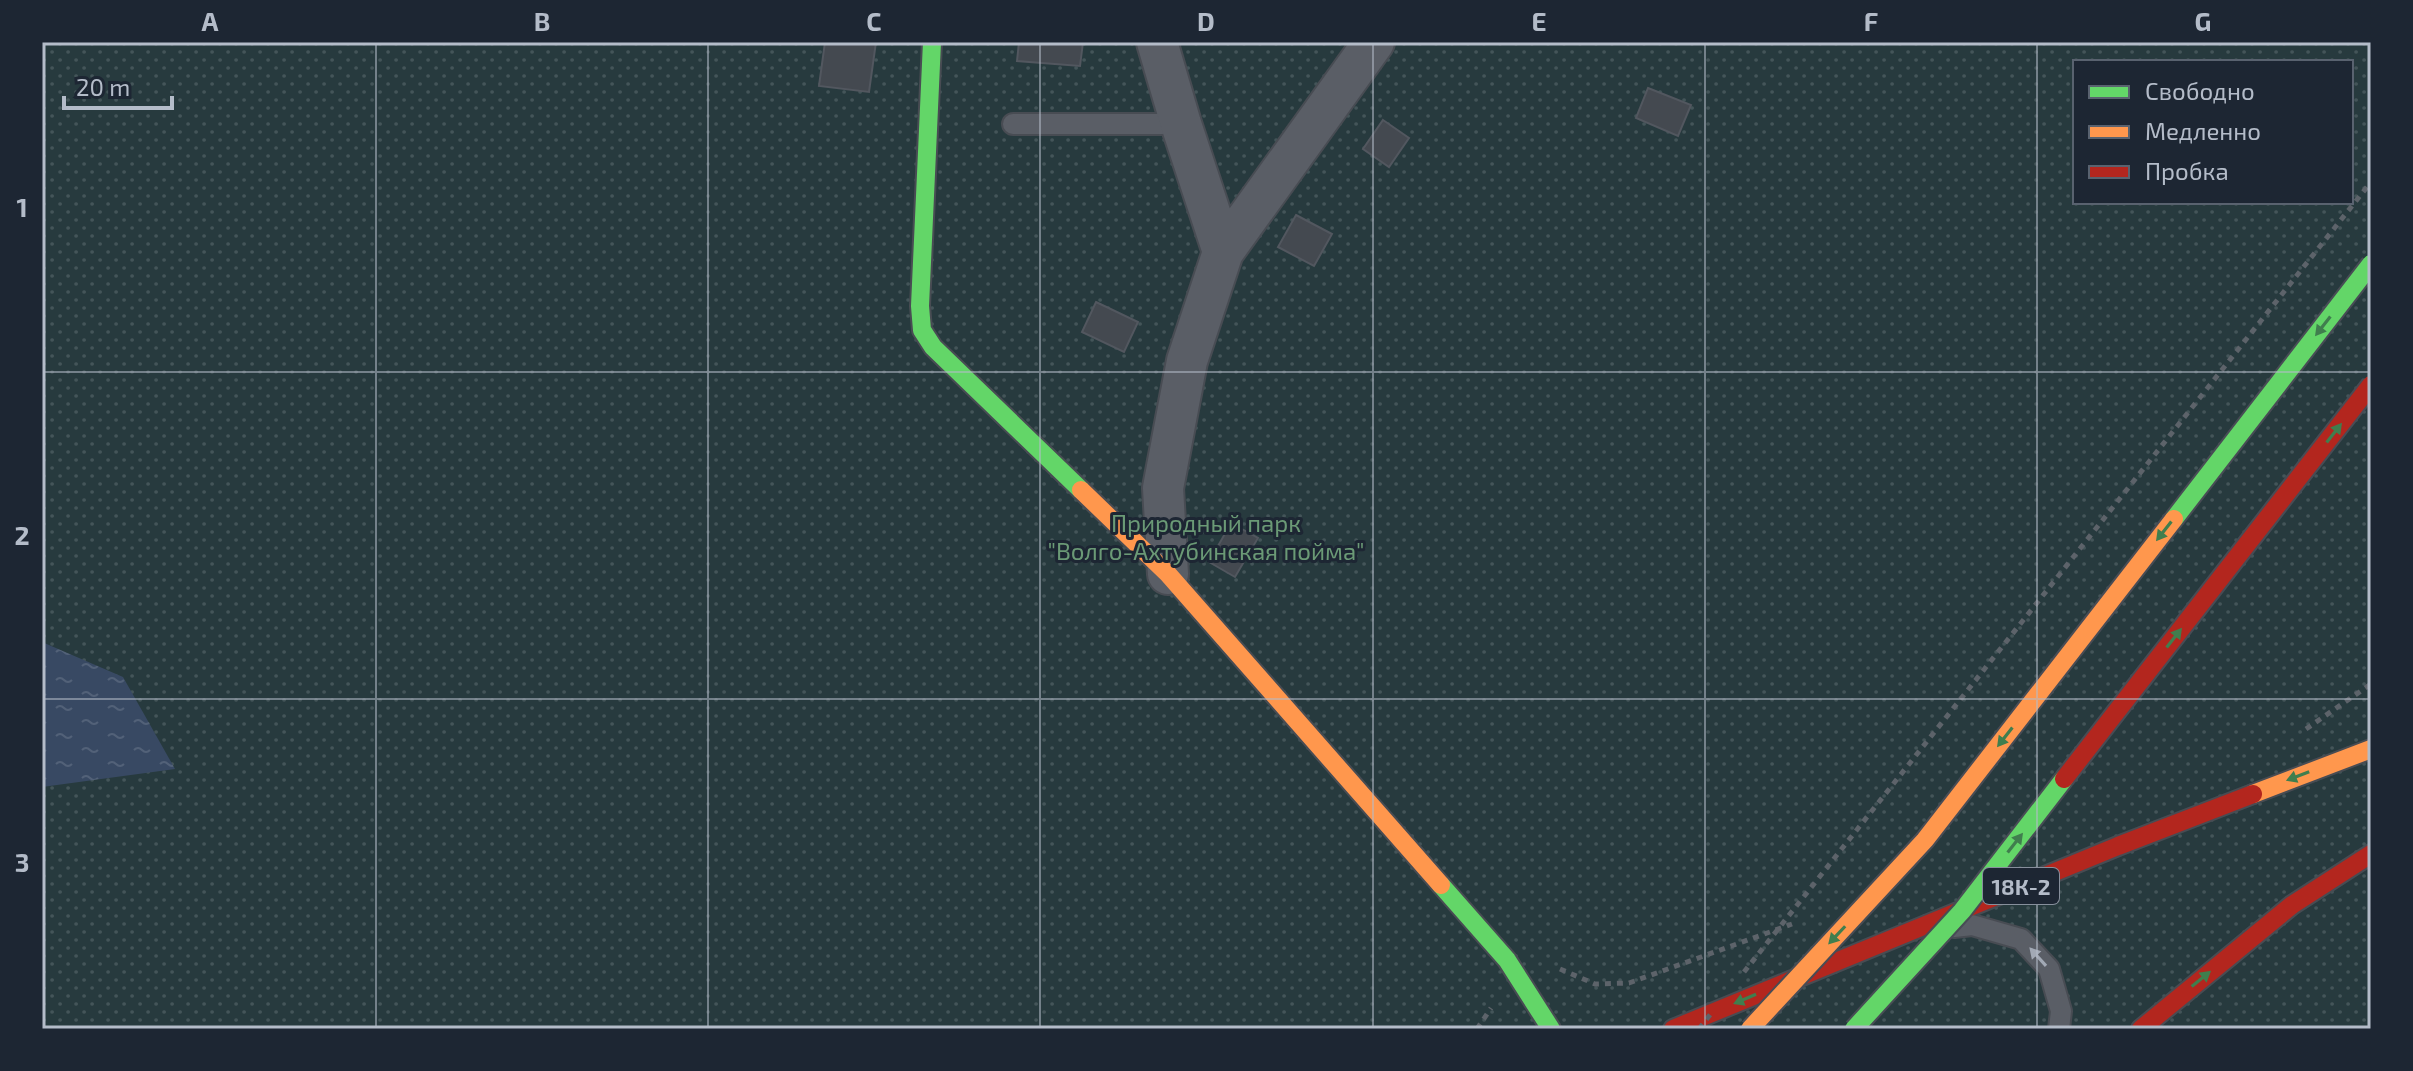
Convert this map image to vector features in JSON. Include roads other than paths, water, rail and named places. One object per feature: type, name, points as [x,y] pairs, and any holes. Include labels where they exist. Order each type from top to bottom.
[{"type":"main road","points":[[932,42],[920,306],[922,330],[933,347],[1168,574],[1507,960],[1551,1029]]},
{"type":"main road","points":[[1750,1029],[1925,840],[2371,264]]},
{"type":"main road","points":[[1854,1029],[1962,911],[2371,385]]},
{"type":"main road","name":"18К-2","points":[[1673,1029],[2132,841],[2371,749]]},
{"type":"main road","points":[[2141,1029],[2292,905],[2371,854]]},
{"type":"street","points":[[1157,42],[1223,252]]},
{"type":"street","points":[[1168,574],[1163,488],[1187,361],[1223,252],[1374,42]]},
{"type":"lane","points":[[1013,124],[1181,124]]},
{"type":"lane","points":[[1908,931],[1972,925],[2021,939],[2049,969],[2061,1011],[2059,1029]]},
{"type":"water","points":[[42,642],[123,677],[175,769],[42,787]]},
{"type":"park label","name":"Природный парк \"Волго-Ахтубинская пойма\"","points":[[1206,536]]}]
